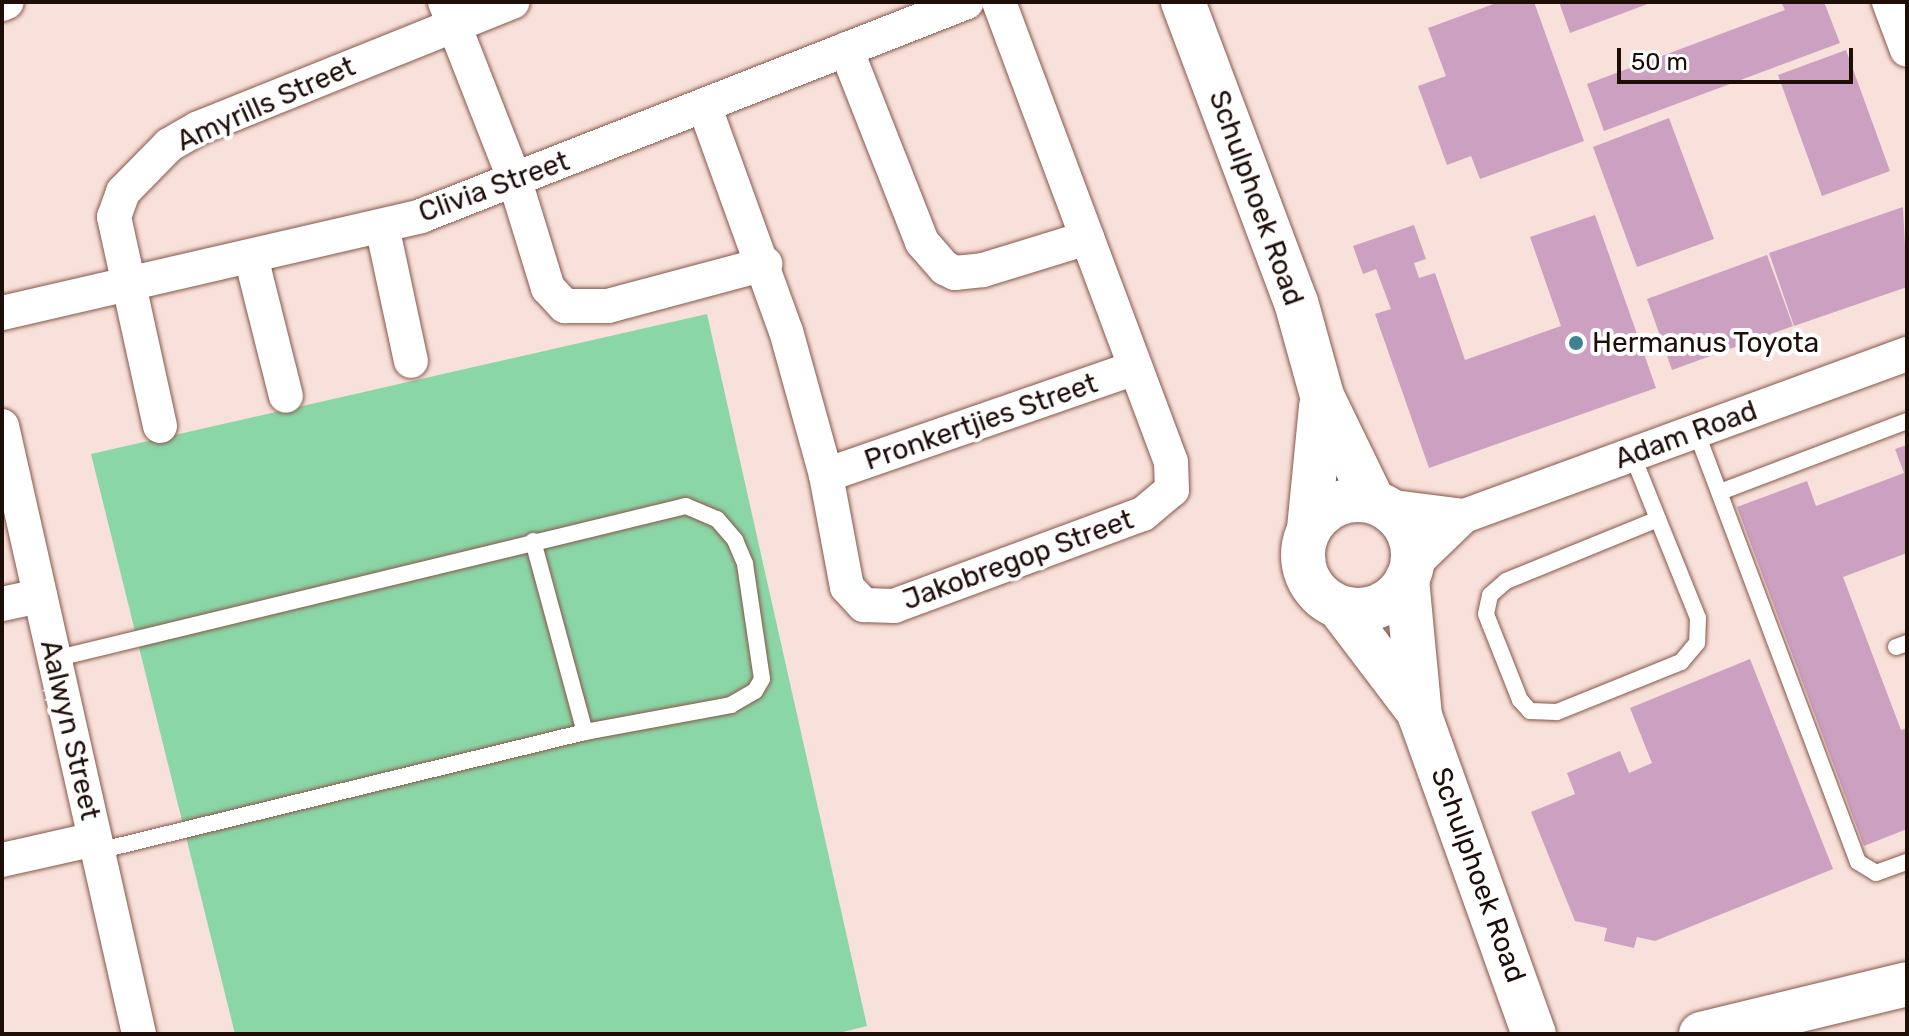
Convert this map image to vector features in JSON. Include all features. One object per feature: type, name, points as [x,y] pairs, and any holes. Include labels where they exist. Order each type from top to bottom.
[{"type":"street","name":"Amyrills Street","points":[[129,285],[116,205],[132,180],[169,145],[199,128],[449,14],[513,2]]},
{"type":"street","name":"Clivia Street","points":[[2,313],[382,226],[515,181],[967,2]]},
{"type":"street","name":"Jakobregop Street","points":[[704,105],[765,264],[826,475],[847,587],[864,605],[894,606],[1143,514],[1166,499],[1172,490],[1171,462],[999,2]]},
{"type":"street","name":"Schulphoek Road","points":[[1183,2],[1296,302],[1322,396],[1379,504]]},
{"type":"street","points":[[1889,2],[1907,50]]},
{"type":"street","points":[[449,14],[515,181],[548,288],[565,306],[608,306],[765,264]]},
{"type":"street","points":[[846,49],[922,242],[945,268],[955,273],[983,270],[1087,238]]},
{"type":"street","points":[[382,226],[411,361]]},
{"type":"street","points":[[251,257],[286,396]]},
{"type":"street","points":[[129,285],[160,426]]},
{"type":"street","name":"Adam Road","points":[[1410,572],[1464,516],[1907,354]]},
{"type":"street","name":"Pronkertjies Street","points":[[826,475],[1135,368]]},
{"type":"street","name":"Schulphoek Road","points":[[1309,529],[1322,396]]},
{"type":"street","name":"Aalwyn Street","points":[[2,426],[139,1034]]},
{"type":"street","points":[[1336,504],[1379,504],[1408,532],[1410,572],[1398,592],[1371,608],[1339,607],[1314,589],[1306,575],[1304,544],[1309,529],[1336,504]]},
{"type":"street","name":"Adam Road","points":[[1379,504],[1464,516]]},
{"type":"street","name":"Schulphoek Road","points":[[1410,572],[1420,716],[1534,1034]]},
{"type":"street","points":[[2,604],[40,596]]},
{"type":"street","name":"Schulphoek Road","points":[[1339,607],[1420,716]]},
{"type":"street","points":[[2,860],[96,845]]},
{"type":"street","points":[[1701,1034],[1907,984]]},
{"type":"lane","points":[[1720,492],[1907,421]]},
{"type":"lane","points":[[1696,431],[1858,862],[1876,873],[1907,862]]},
{"type":"lane","points":[[1632,454],[1698,618],[1699,635],[1691,654],[1557,712],[1530,711],[1520,700],[1486,614],[1490,595],[1506,581],[1658,519]]},
{"type":"lane","points":[[54,659],[686,506],[717,519],[735,540],[745,564],[763,659],[762,679],[755,691],[731,705],[585,732],[96,845]]},
{"type":"lane","points":[[533,541],[585,732]]},
{"type":"green space","points":[[707,314],[867,1026],[835,1034],[235,1034],[91,454]]},
{"type":"building","points":[[1499,2],[1534,2],[1584,141],[1480,179],[1471,156],[1447,165],[1418,86],[1446,76],[1428,28]]},
{"type":"building","points":[[1559,2],[1653,2],[1570,33]]},
{"type":"building","points":[[1781,2],[1824,2],[1840,43],[1604,131],[1587,84],[1785,10]]},
{"type":"building","points":[[1846,50],[1890,171],[1822,196],[1778,75]]},
{"type":"building","points":[[1669,118],[1714,239],[1637,267],[1593,147]]},
{"type":"building","points":[[1903,207],[1907,287],[1794,326],[1769,253]]},
{"type":"building","name":"Hermanus Toyota","points":[[1595,215],[1656,388],[1429,468],[1375,314],[1391,309],[1376,269],[1363,274],[1353,246],[1414,225],[1426,259],[1414,263],[1419,278],[1435,273],[1465,360],[1561,326],[1530,237]]},
{"type":"building","points":[[1767,255],[1793,326],[1672,370],[1647,299]]},
{"type":"building","points":[[1907,445],[1907,553],[1843,577],[1901,730],[1907,728],[1907,829],[1864,846],[1737,507],[1807,481],[1816,506],[1904,473],[1895,449]]},
{"type":"building","points":[[1750,659],[1833,869],[1655,941],[1637,937],[1634,948],[1604,941],[1607,928],[1575,921],[1531,812],[1575,794],[1567,773],[1620,751],[1629,773],[1652,763],[1630,708]]},
{"type":"place","name":"Hermanus Toyota","points":[[1576,343]]}]
